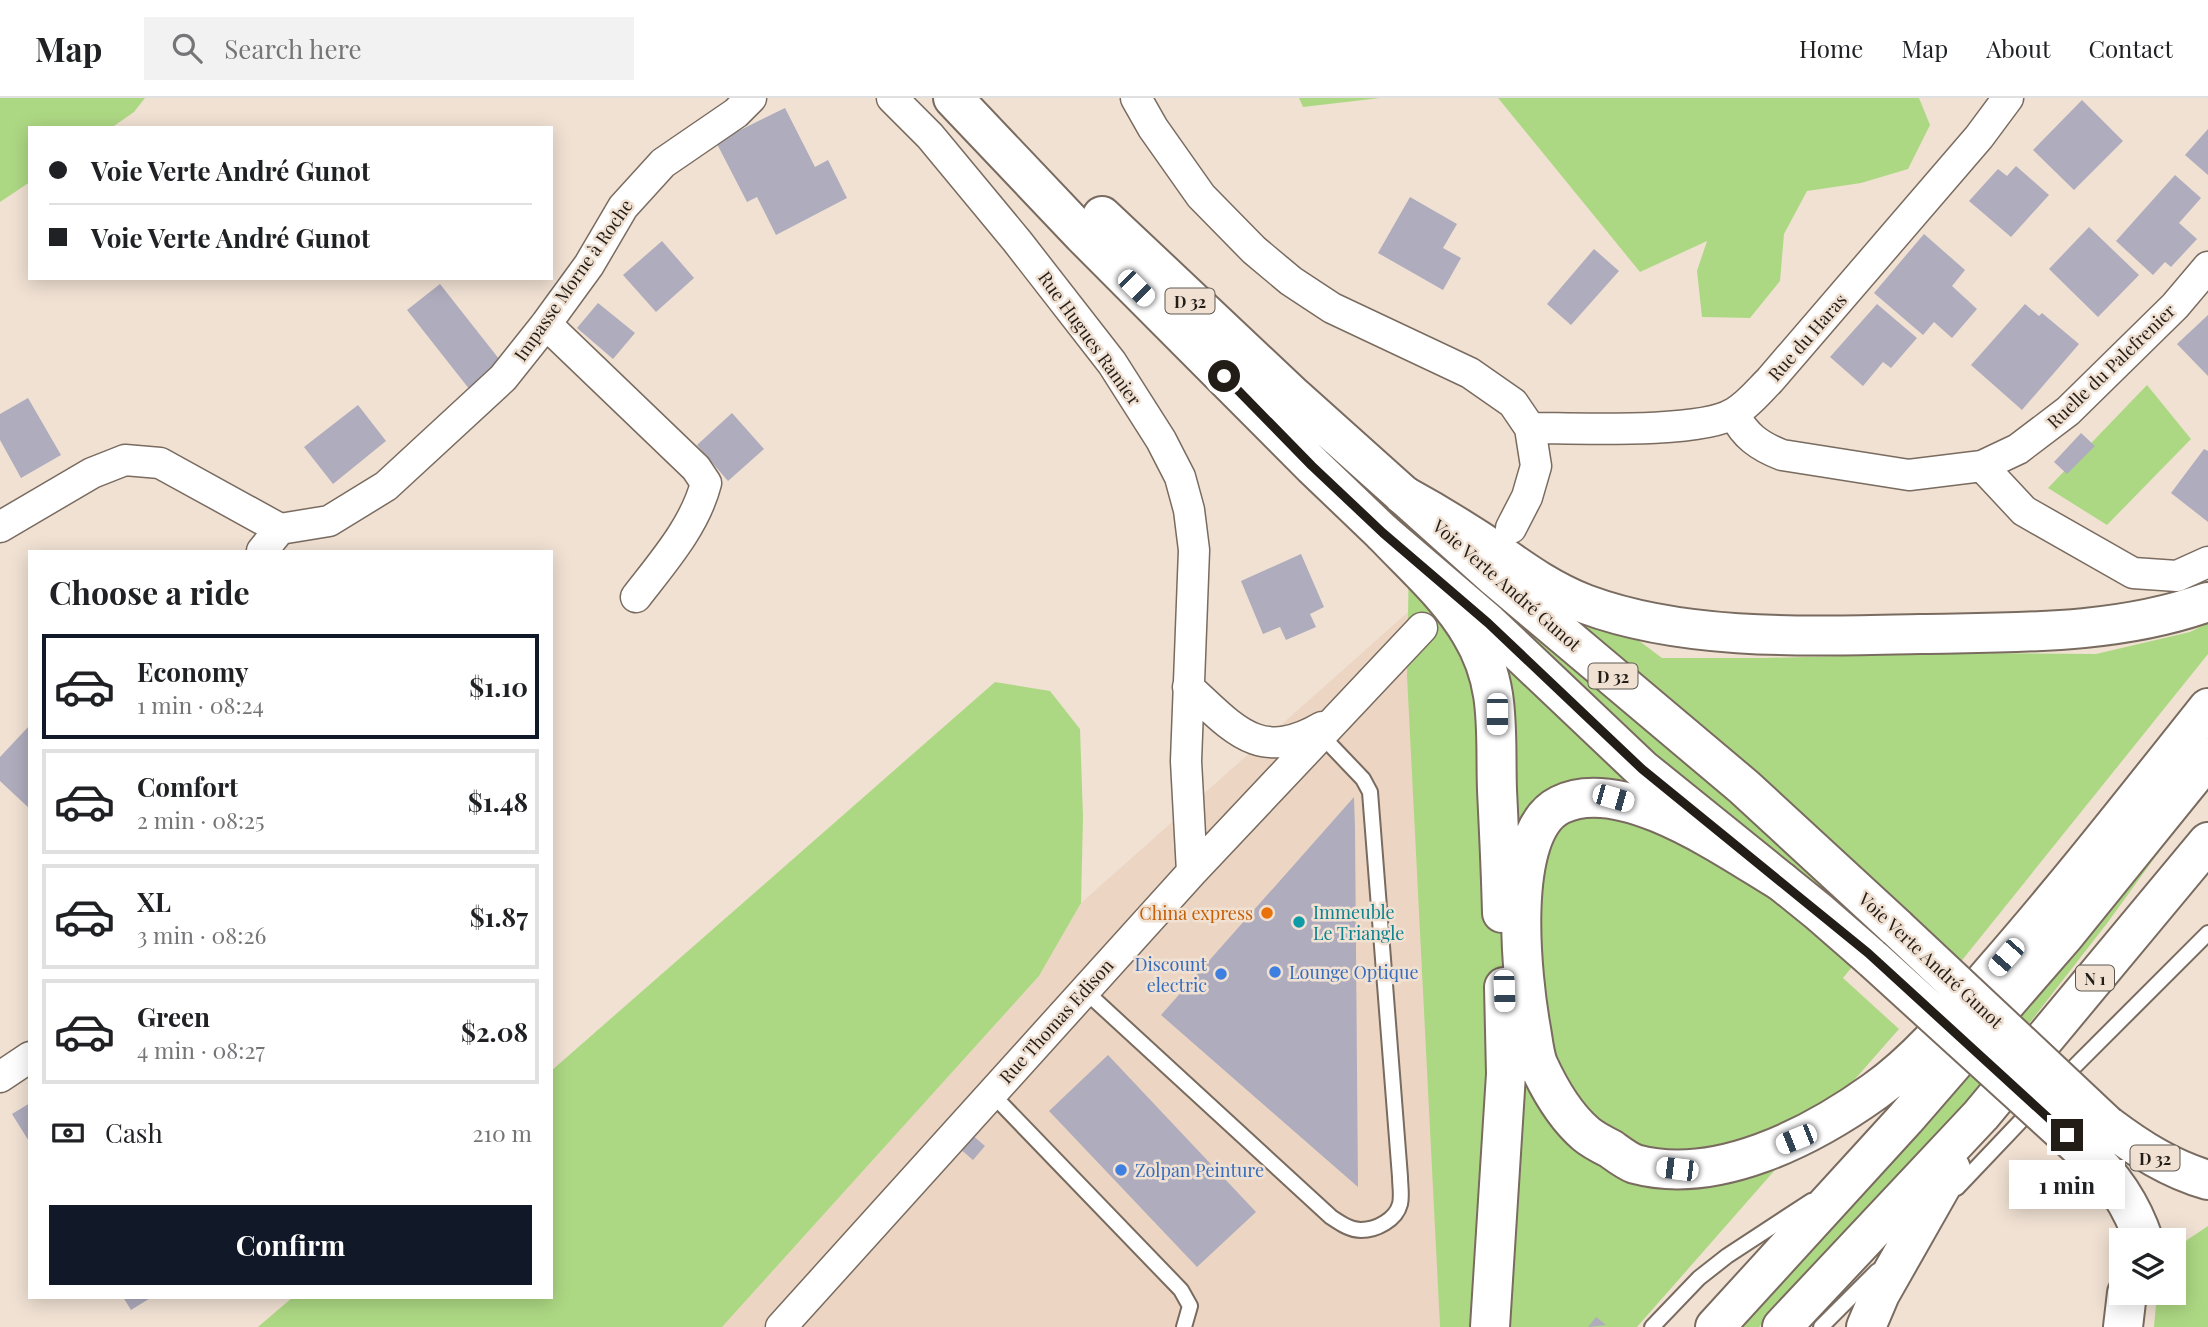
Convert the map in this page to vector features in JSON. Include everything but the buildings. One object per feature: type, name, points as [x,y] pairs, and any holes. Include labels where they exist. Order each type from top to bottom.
[{"type":"main road","name":"Voie Verte André Gunot","points":[[953,98],[1083,235],[1312,466],[1383,533],[1488,623],[1642,769],[2097,1139],[2137,1148],[2165,1164],[2208,1180]]},
{"type":"main road","name":"Voie Verte André Gunot","points":[[985,98],[1145,259],[1294,397],[1496,578],[1744,788],[1897,928],[2097,1139],[2115,1183],[2139,1228]]},
{"type":"main road","points":[[1404,495],[1444,517],[1525,573],[1562,594],[1608,611],[1690,628],[1738,633],[1824,635],[2079,629],[2175,614],[2208,602]]},
{"type":"main road","points":[[1383,533],[1458,613],[1472,634],[1484,658],[1497,714],[1506,1074],[1490,1327]]},
{"type":"main road","points":[[1782,882],[1680,822],[1613,798],[1563,803],[1539,823],[1530,849],[1522,893],[1521,956],[1526,1004],[1537,1061],[1560,1103],[1586,1134],[1633,1163],[1677,1169],[1737,1163],[1796,1139],[1875,1091],[1936,1037],[2050,906],[2208,708]]},
{"type":"main road","points":[[1714,1327],[1859,1170],[2064,936],[2208,758]]},
{"type":"main road","name":"N 1","points":[[1782,1327],[1981,1115],[2208,842]]},
{"type":"main road","points":[[1866,1327],[1880,1294],[1981,1115]]},
{"type":"main road","points":[[2123,1327],[2126,1305]]},
{"type":"street","name":"Impasse Morne à Roche","points":[[271,540],[329,521],[386,486],[503,378],[589,265],[623,207],[663,163],[736,113],[751,98]]},
{"type":"street","name":"Rue Hugues Ramier","points":[[892,98],[930,136],[965,178],[1112,363],[1156,431],[1180,477],[1189,510],[1194,550],[1186,773],[1192,872]]},
{"type":"street","points":[[1136,98],[1153,128],[1200,196],[1254,250],[1291,281],[1332,308],[1470,373],[1513,403],[1530,428],[1536,466],[1527,496],[1511,528]]},
{"type":"street","name":"Rue du Haras","points":[[1530,428],[1681,425],[1718,421],[1734,414],[1770,380],[1970,148],[2007,98]]},
{"type":"street","name":"Ruelle du Palefrenier","points":[[1734,414],[1748,436],[1782,455],[1909,475],[1982,466],[2018,449],[2068,411],[2175,306],[2208,267]]},
{"type":"street","points":[[546,324],[696,468],[706,483],[701,500],[674,548],[636,597]]},
{"type":"street","points":[[0,527],[92,473],[125,460],[160,463],[271,540]]},
{"type":"street","points":[[1982,466],[2024,511],[2133,573],[2177,576],[2208,562]]},
{"type":"street","name":"Rue Thomas Edison","points":[[781,1327],[1192,872],[1422,628]]},
{"type":"street","points":[[1188,687],[1242,734],[1274,744],[1291,741],[1329,727]]},
{"type":"street","points":[[0,1077],[28,1058]]},
{"type":"lane","points":[[1084,990],[1331,1217],[1360,1230],[1374,1228],[1391,1219],[1401,1202],[1400,1177],[1370,792],[1329,727]]},
{"type":"lane","points":[[1821,1327],[2086,1052],[2208,933]]},
{"type":"lane","points":[[991,1093],[1181,1290],[1190,1306],[1184,1327]]},
{"type":"lane","points":[[1652,1327],[1699,1278],[1727,1256],[1859,1170]]},
{"type":"shaded area","points":[[1408,612],[1440,1327],[722,1327],[1039,976],[1081,903]]},
{"type":"green space","points":[[0,98],[145,98],[134,112],[114,126],[28,126],[28,183],[0,202]]},
{"type":"green space","points":[[1299,98],[1380,98],[1303,107]]},
{"type":"green space","points":[[1498,98],[1919,98],[1930,125],[1908,169],[1861,183],[1807,191],[1784,234],[1780,281],[1750,318],[1702,317],[1697,271],[1707,241],[1640,272]]},
{"type":"green space","points":[[2147,385],[2191,439],[2107,525],[2048,488]]},
{"type":"green space","points":[[1403,495],[1887,924],[1843,978],[1899,1029],[1637,1327],[1440,1327],[1407,676],[1409,556]]},
{"type":"green space","points":[[1560,612],[1630,634],[1662,658],[1957,653],[2096,654],[2190,632],[2208,623],[2208,654],[1959,964],[1665,695]]},
{"type":"green space","points":[[995,682],[1050,691],[1080,729],[1083,817],[1081,903],[1039,976],[722,1327],[258,1327],[291,1299],[553,1299],[553,1069]]},
{"type":"green space","points":[[2206,787],[2108,922],[1958,1115],[1759,1327],[1739,1327]]},
{"type":"green space","points":[[2208,1226],[2208,1327],[2154,1327],[2156,1305],[2186,1305],[2187,1240]]},
{"type":"place","name":"China express","points":[[1267,913]]},
{"type":"place","name":"Immeuble Le Triangle","points":[[1299,922]]},
{"type":"place","name":"Lounge Optique","points":[[1275,972]]},
{"type":"place","name":"Discount electric","points":[[1221,974]]},
{"type":"place","name":"Zolpan Peinture","points":[[1121,1170]]},
{"type":"route","points":[[1224,376],[1312,466],[1383,533],[1488,623],[1642,769],[1868,953],[2067,1135]]}]
